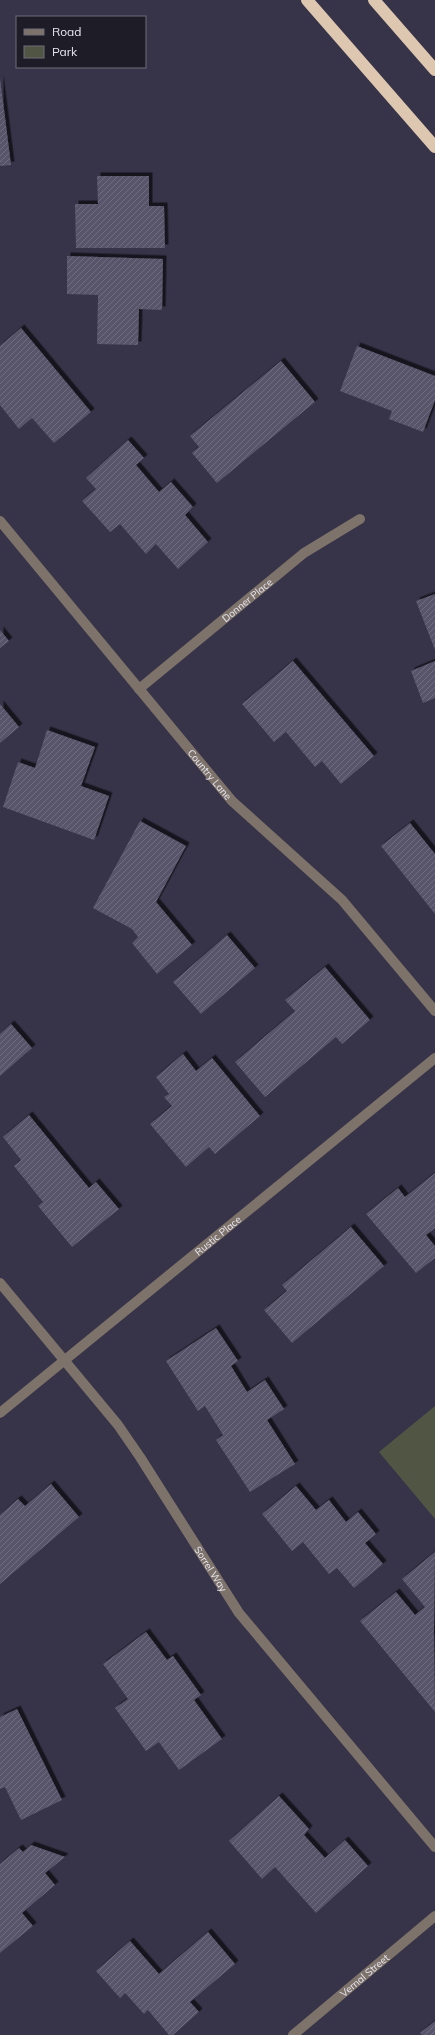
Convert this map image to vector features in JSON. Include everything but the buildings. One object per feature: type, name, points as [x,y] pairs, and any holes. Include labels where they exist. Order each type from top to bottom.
[{"type":"highway","points":[[307,0],[435,147]]},
{"type":"highway","points":[[374,0],[435,70]]},
{"type":"street","name":"Donner Place","points":[[139,689],[304,553],[360,519]]},
{"type":"street","name":"Country Lane","points":[[0,521],[232,801],[342,900],[435,1011]]},
{"type":"street","name":"Rustic Place","points":[[0,1413],[435,1058]]},
{"type":"street","name":"Sorrel Way","points":[[0,1283],[118,1425],[239,1613],[435,1847]]},
{"type":"street","name":"Vernal Street","points":[[293,2035],[435,1916]]},
{"type":"green space","points":[[435,1406],[435,1519],[379,1452]]}]
